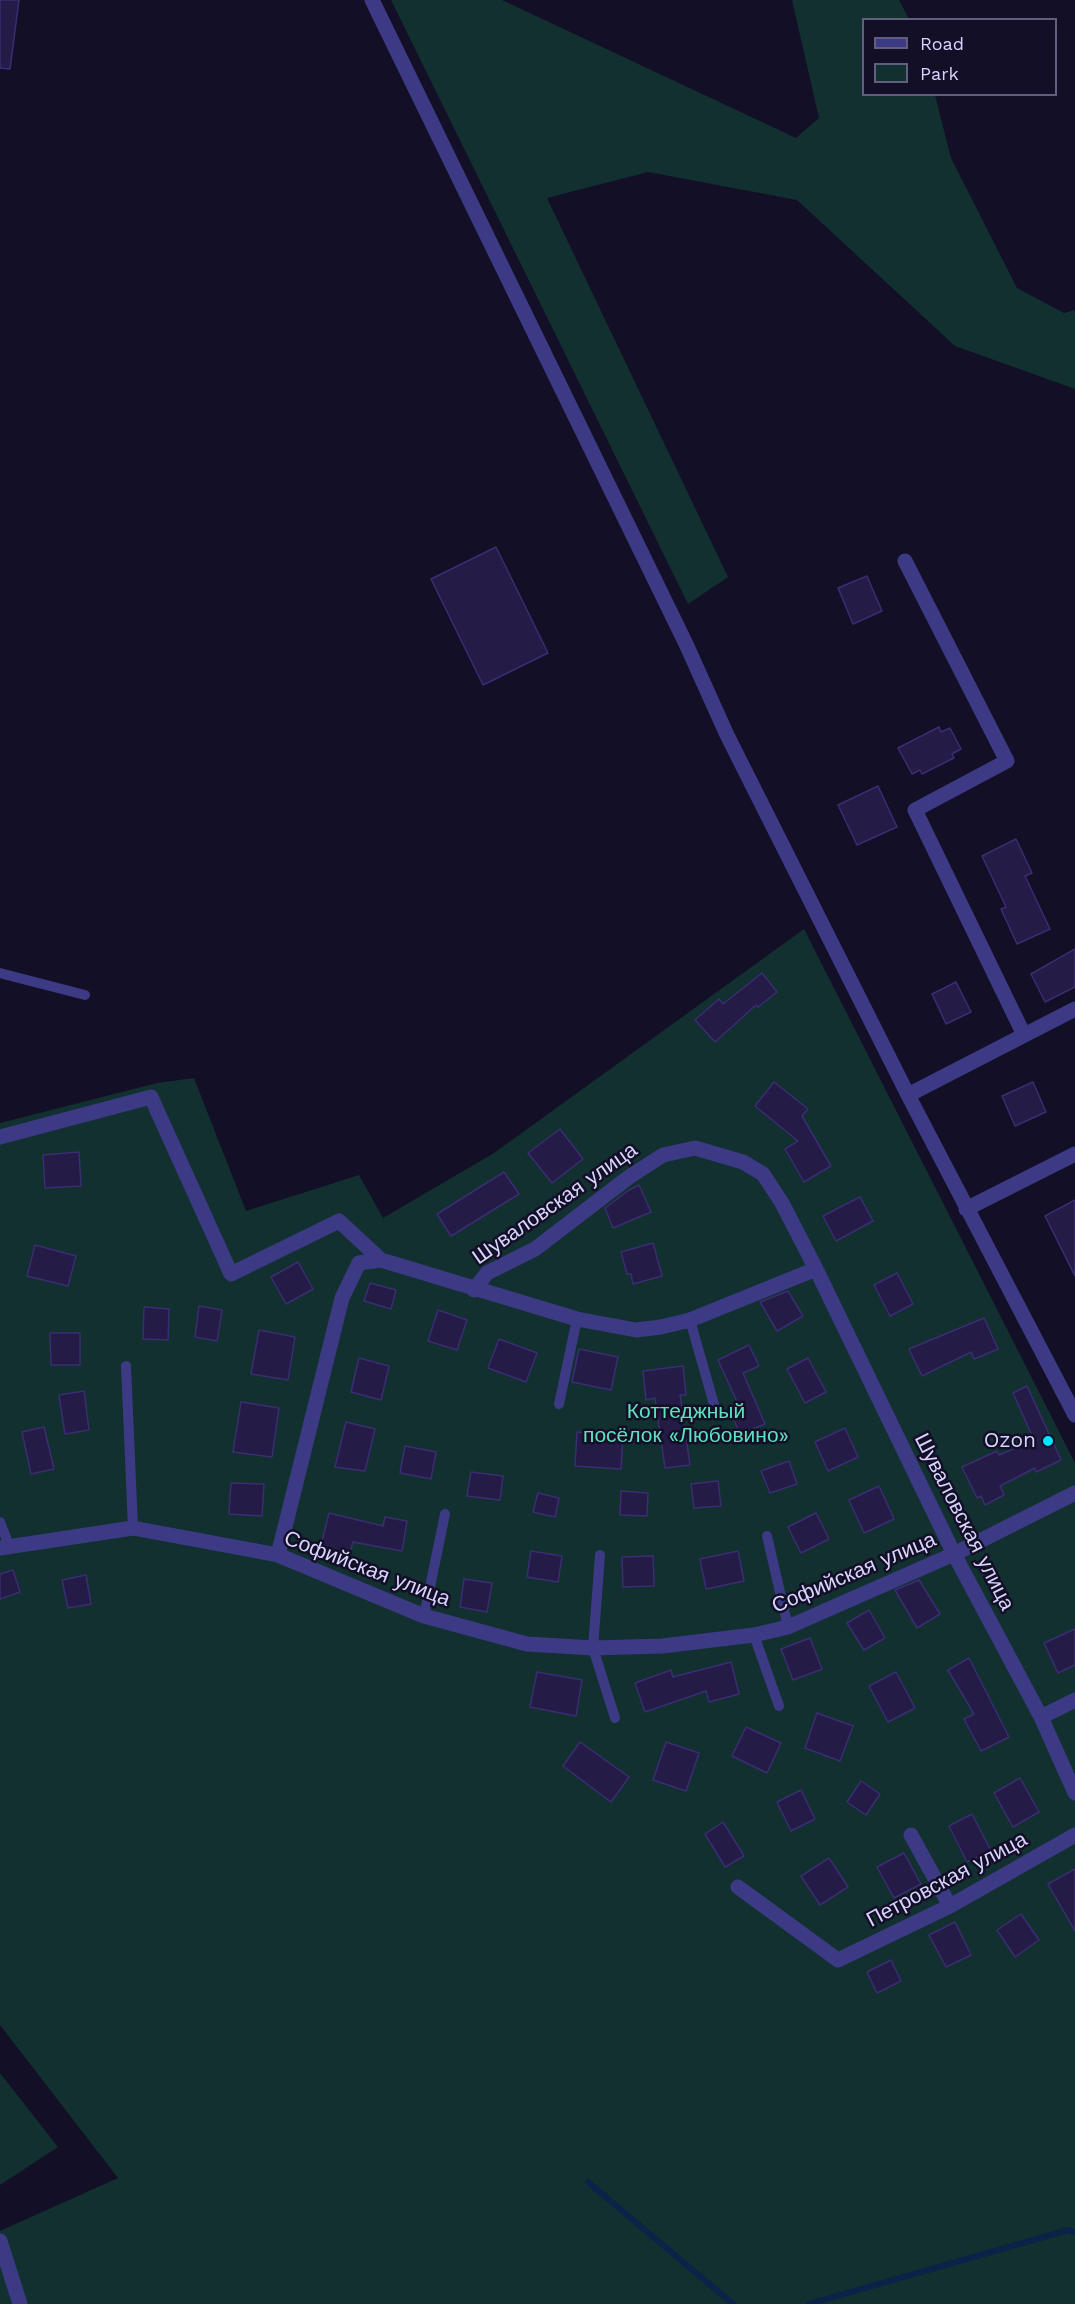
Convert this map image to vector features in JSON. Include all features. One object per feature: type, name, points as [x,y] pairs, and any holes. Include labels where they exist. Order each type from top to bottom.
[{"type":"street","points":[[372,0],[686,644],[727,735],[966,1209],[1075,1415]]},
{"type":"street","points":[[905,561],[1007,761],[915,810],[1024,1035]]},
{"type":"street","points":[[908,1095],[1075,1009]]},
{"type":"street","points":[[0,1137],[151,1097],[231,1274],[339,1221],[381,1260]]},
{"type":"street","name":"Шуваловская улица","points":[[474,1290],[487,1273],[535,1249],[629,1177],[663,1155],[695,1148],[743,1162],[763,1174],[782,1203],[816,1269],[954,1554],[1041,1717],[1075,1793]]},
{"type":"street","points":[[966,1209],[1075,1154]]},
{"type":"street","points":[[278,1555],[342,1298],[359,1263],[381,1260]]},
{"type":"street","name":"Шуваловская улица","points":[[381,1260],[474,1290],[577,1319],[636,1330],[690,1320],[816,1269]]},
{"type":"street","name":"Софийская улица","points":[[4,1547],[133,1528],[278,1555],[424,1616],[527,1644],[593,1648],[662,1646],[754,1635],[788,1627],[954,1554],[1075,1493]]},
{"type":"street","points":[[1041,1717],[1075,1700]]},
{"type":"street","points":[[911,1835],[950,1906]]},
{"type":"street","name":"Петровская улица","points":[[738,1887],[838,1960],[950,1906],[1075,1835]]},
{"type":"street","points":[[0,2241],[20,2304]]},
{"type":"lane","points":[[0,973],[85,995]]},
{"type":"lane","points":[[559,1404],[577,1319]]},
{"type":"lane","points":[[690,1320],[715,1408]]},
{"type":"lane","points":[[126,1366],[133,1528]]},
{"type":"lane","points":[[424,1616],[445,1514]]},
{"type":"lane","points":[[0,1522],[4,1547]]},
{"type":"lane","points":[[767,1536],[788,1627]]},
{"type":"lane","points":[[600,1555],[593,1648],[615,1718]]},
{"type":"lane","points":[[754,1635],[779,1706]]},
{"type":"green space","points":[[391,0],[502,0],[796,138],[819,118],[792,0],[899,0],[908,18],[862,18],[862,96],[935,96],[951,158],[1017,288],[1064,313],[1075,310],[1075,389],[955,346],[797,200],[648,172],[547,198],[728,577],[688,604]]},
{"type":"green space","name":"Коттеджный посёлок «Любовино»","points":[[804,929],[1075,1463],[1075,2304],[0,2304],[0,2231],[118,2178],[0,2025],[0,1123],[157,1083],[194,1078],[246,1211],[359,1175],[383,1218],[494,1153]]},
{"type":"green space","points":[[0,2073],[58,2147],[0,2185]]},
{"type":"building","points":[[0,0],[19,0],[10,69],[0,68]]},
{"type":"building","points":[[496,547],[548,653],[483,685],[431,579]]},
{"type":"building","points":[[867,576],[882,611],[853,624],[838,588]]},
{"type":"building","points":[[939,727],[941,732],[950,728],[961,749],[952,754],[954,758],[922,774],[920,770],[912,774],[898,748]]},
{"type":"building","points":[[878,786],[897,827],[857,845],[838,805]]},
{"type":"building","points":[[1016,839],[1032,873],[1025,876],[1050,929],[1017,944],[1001,909],[1006,907],[982,856]]},
{"type":"building","points":[[1075,949],[1075,987],[1045,1002],[1031,974]]},
{"type":"building","points":[[762,973],[777,992],[758,1007],[756,1005],[715,1042],[695,1020],[719,999],[723,1004]]},
{"type":"building","points":[[956,982],[971,1012],[946,1024],[932,994]]},
{"type":"building","points":[[774,1082],[808,1109],[802,1116],[831,1166],[804,1182],[785,1149],[798,1141],[755,1106]]},
{"type":"building","points":[[1033,1082],[1046,1112],[1015,1126],[1002,1096]]},
{"type":"building","points":[[560,1129],[583,1159],[552,1183],[528,1153]]},
{"type":"building","points":[[79,1152],[81,1186],[45,1188],[43,1155]]},
{"type":"building","points":[[504,1172],[519,1194],[451,1236],[437,1214]]},
{"type":"building","points":[[639,1185],[651,1212],[613,1228],[605,1208]]},
{"type":"building","points":[[860,1197],[873,1221],[836,1241],[823,1216]]},
{"type":"building","points":[[1075,1200],[1075,1276],[1045,1216]]},
{"type":"building","points":[[653,1243],[662,1276],[633,1284],[631,1274],[627,1274],[621,1252]]},
{"type":"building","points":[[35,1245],[76,1256],[68,1286],[27,1276]]},
{"type":"building","points":[[298,1262],[313,1289],[286,1304],[271,1277]]},
{"type":"building","points":[[897,1273],[913,1304],[890,1316],[874,1285]]},
{"type":"building","points":[[370,1283],[396,1290],[391,1309],[364,1301]]},
{"type":"building","points":[[788,1291],[803,1316],[777,1331],[760,1302]]},
{"type":"building","points":[[199,1306],[222,1310],[217,1341],[195,1337]]},
{"type":"building","points":[[144,1307],[169,1309],[168,1340],[143,1339]]},
{"type":"building","points":[[438,1310],[467,1320],[457,1350],[428,1341]]},
{"type":"building","points":[[984,1318],[998,1349],[974,1359],[971,1352],[922,1376],[909,1349]]},
{"type":"building","points":[[259,1330],[295,1337],[288,1380],[251,1374]]},
{"type":"building","points":[[50,1333],[80,1333],[80,1365],[51,1365]]},
{"type":"building","points":[[499,1339],[537,1353],[526,1382],[488,1368]]},
{"type":"building","points":[[749,1345],[759,1366],[743,1373],[765,1424],[740,1434],[729,1408],[738,1404],[718,1360]]},
{"type":"building","points":[[579,1349],[618,1357],[611,1390],[572,1382]]},
{"type":"building","points":[[359,1358],[389,1366],[381,1400],[351,1392]]},
{"type":"building","points":[[808,1358],[826,1392],[805,1403],[787,1369]]},
{"type":"building","points":[[683,1366],[686,1395],[680,1395],[690,1465],[665,1468],[655,1398],[646,1400],[643,1371]]},
{"type":"building","points":[[1027,1386],[1061,1460],[1036,1472],[1035,1468],[1000,1486],[1004,1495],[985,1505],[981,1496],[977,1498],[962,1467],[997,1451],[999,1455],[1034,1440],[1013,1393]]},
{"type":"building","points":[[84,1391],[89,1430],[65,1434],[59,1395]]},
{"type":"building","points":[[241,1402],[279,1408],[272,1457],[233,1452]]},
{"type":"building","points":[[346,1422],[375,1429],[365,1471],[335,1467]]},
{"type":"building","points":[[44,1427],[54,1469],[31,1474],[22,1432]]},
{"type":"building","points":[[845,1428],[858,1457],[828,1471],[815,1442]]},
{"type":"building","points":[[577,1432],[623,1435],[621,1469],[575,1466]]},
{"type":"building","points":[[405,1446],[436,1452],[431,1479],[400,1473]]},
{"type":"building","points":[[789,1461],[797,1484],[770,1493],[761,1471]]},
{"type":"building","points":[[471,1472],[503,1476],[500,1500],[467,1496]]},
{"type":"building","points":[[718,1481],[721,1506],[694,1508],[691,1484]]},
{"type":"building","points":[[231,1483],[264,1484],[262,1516],[229,1514]]},
{"type":"building","points":[[879,1486],[894,1519],[864,1533],[849,1500]]},
{"type":"building","points":[[621,1491],[648,1493],[647,1516],[620,1515]]},
{"type":"building","points":[[538,1493],[559,1498],[555,1517],[533,1512]]},
{"type":"building","points":[[329,1513],[383,1526],[385,1517],[407,1521],[402,1551],[353,1542],[349,1557],[320,1549]]},
{"type":"building","points":[[816,1513],[829,1539],[801,1553],[788,1527]]},
{"type":"building","points":[[531,1551],[562,1556],[558,1582],[527,1577]]},
{"type":"building","points":[[738,1551],[744,1581],[706,1589],[700,1559]]},
{"type":"building","points":[[653,1556],[654,1586],[623,1587],[622,1557]]},
{"type":"building","points":[[13,1570],[20,1592],[0,1599],[0,1574]]},
{"type":"building","points":[[86,1575],[91,1604],[68,1608],[62,1580]]},
{"type":"building","points":[[464,1579],[492,1583],[487,1612],[460,1607]]},
{"type":"building","points":[[919,1580],[940,1614],[917,1628],[895,1590]]},
{"type":"building","points":[[869,1610],[885,1638],[864,1650],[847,1623]]},
{"type":"building","points":[[1075,1629],[1075,1665],[1058,1673],[1044,1643]]},
{"type":"building","points":[[810,1638],[822,1669],[793,1680],[781,1649]]},
{"type":"building","points":[[969,1658],[1009,1737],[981,1751],[964,1719],[974,1714],[948,1670]]},
{"type":"building","points":[[731,1662],[739,1694],[709,1702],[706,1691],[645,1712],[635,1683],[671,1670],[673,1677]]},
{"type":"building","points":[[537,1672],[582,1680],[576,1716],[530,1707]]},
{"type":"building","points":[[896,1672],[915,1708],[888,1722],[869,1686]]},
{"type":"building","points":[[817,1713],[853,1726],[840,1761],[805,1748]]},
{"type":"building","points":[[746,1727],[781,1743],[767,1773],[732,1756]]},
{"type":"building","points":[[580,1742],[629,1777],[611,1802],[563,1766]]},
{"type":"building","points":[[666,1742],[699,1753],[686,1791],[653,1780]]},
{"type":"building","points":[[1020,1778],[1039,1812],[1013,1827],[994,1793]]},
{"type":"building","points":[[861,1781],[880,1794],[866,1815],[847,1802]]},
{"type":"building","points":[[801,1790],[815,1819],[791,1831],[777,1802]]},
{"type":"building","points":[[972,1814],[991,1851],[967,1862],[949,1826]]},
{"type":"building","points":[[723,1822],[744,1856],[725,1867],[705,1834]]},
{"type":"building","points":[[904,1853],[921,1884],[894,1898],[877,1867]]},
{"type":"building","points":[[829,1858],[848,1887],[820,1905],[801,1876]]},
{"type":"building","points":[[1075,1869],[1075,1931],[1048,1884]]},
{"type":"building","points":[[1021,1914],[1039,1940],[1015,1957],[997,1930]]},
{"type":"building","points":[[955,1922],[971,1955],[946,1967],[929,1935]]},
{"type":"building","points":[[891,1960],[901,1981],[877,1993],[867,1972]]},
{"type":"waterway","points":[[588,2182],[733,2304]]},
{"type":"waterway","points":[[809,2304],[1068,2230],[1075,2232]]},
{"type":"place","name":"Ozon","points":[[1048,1441]]}]
